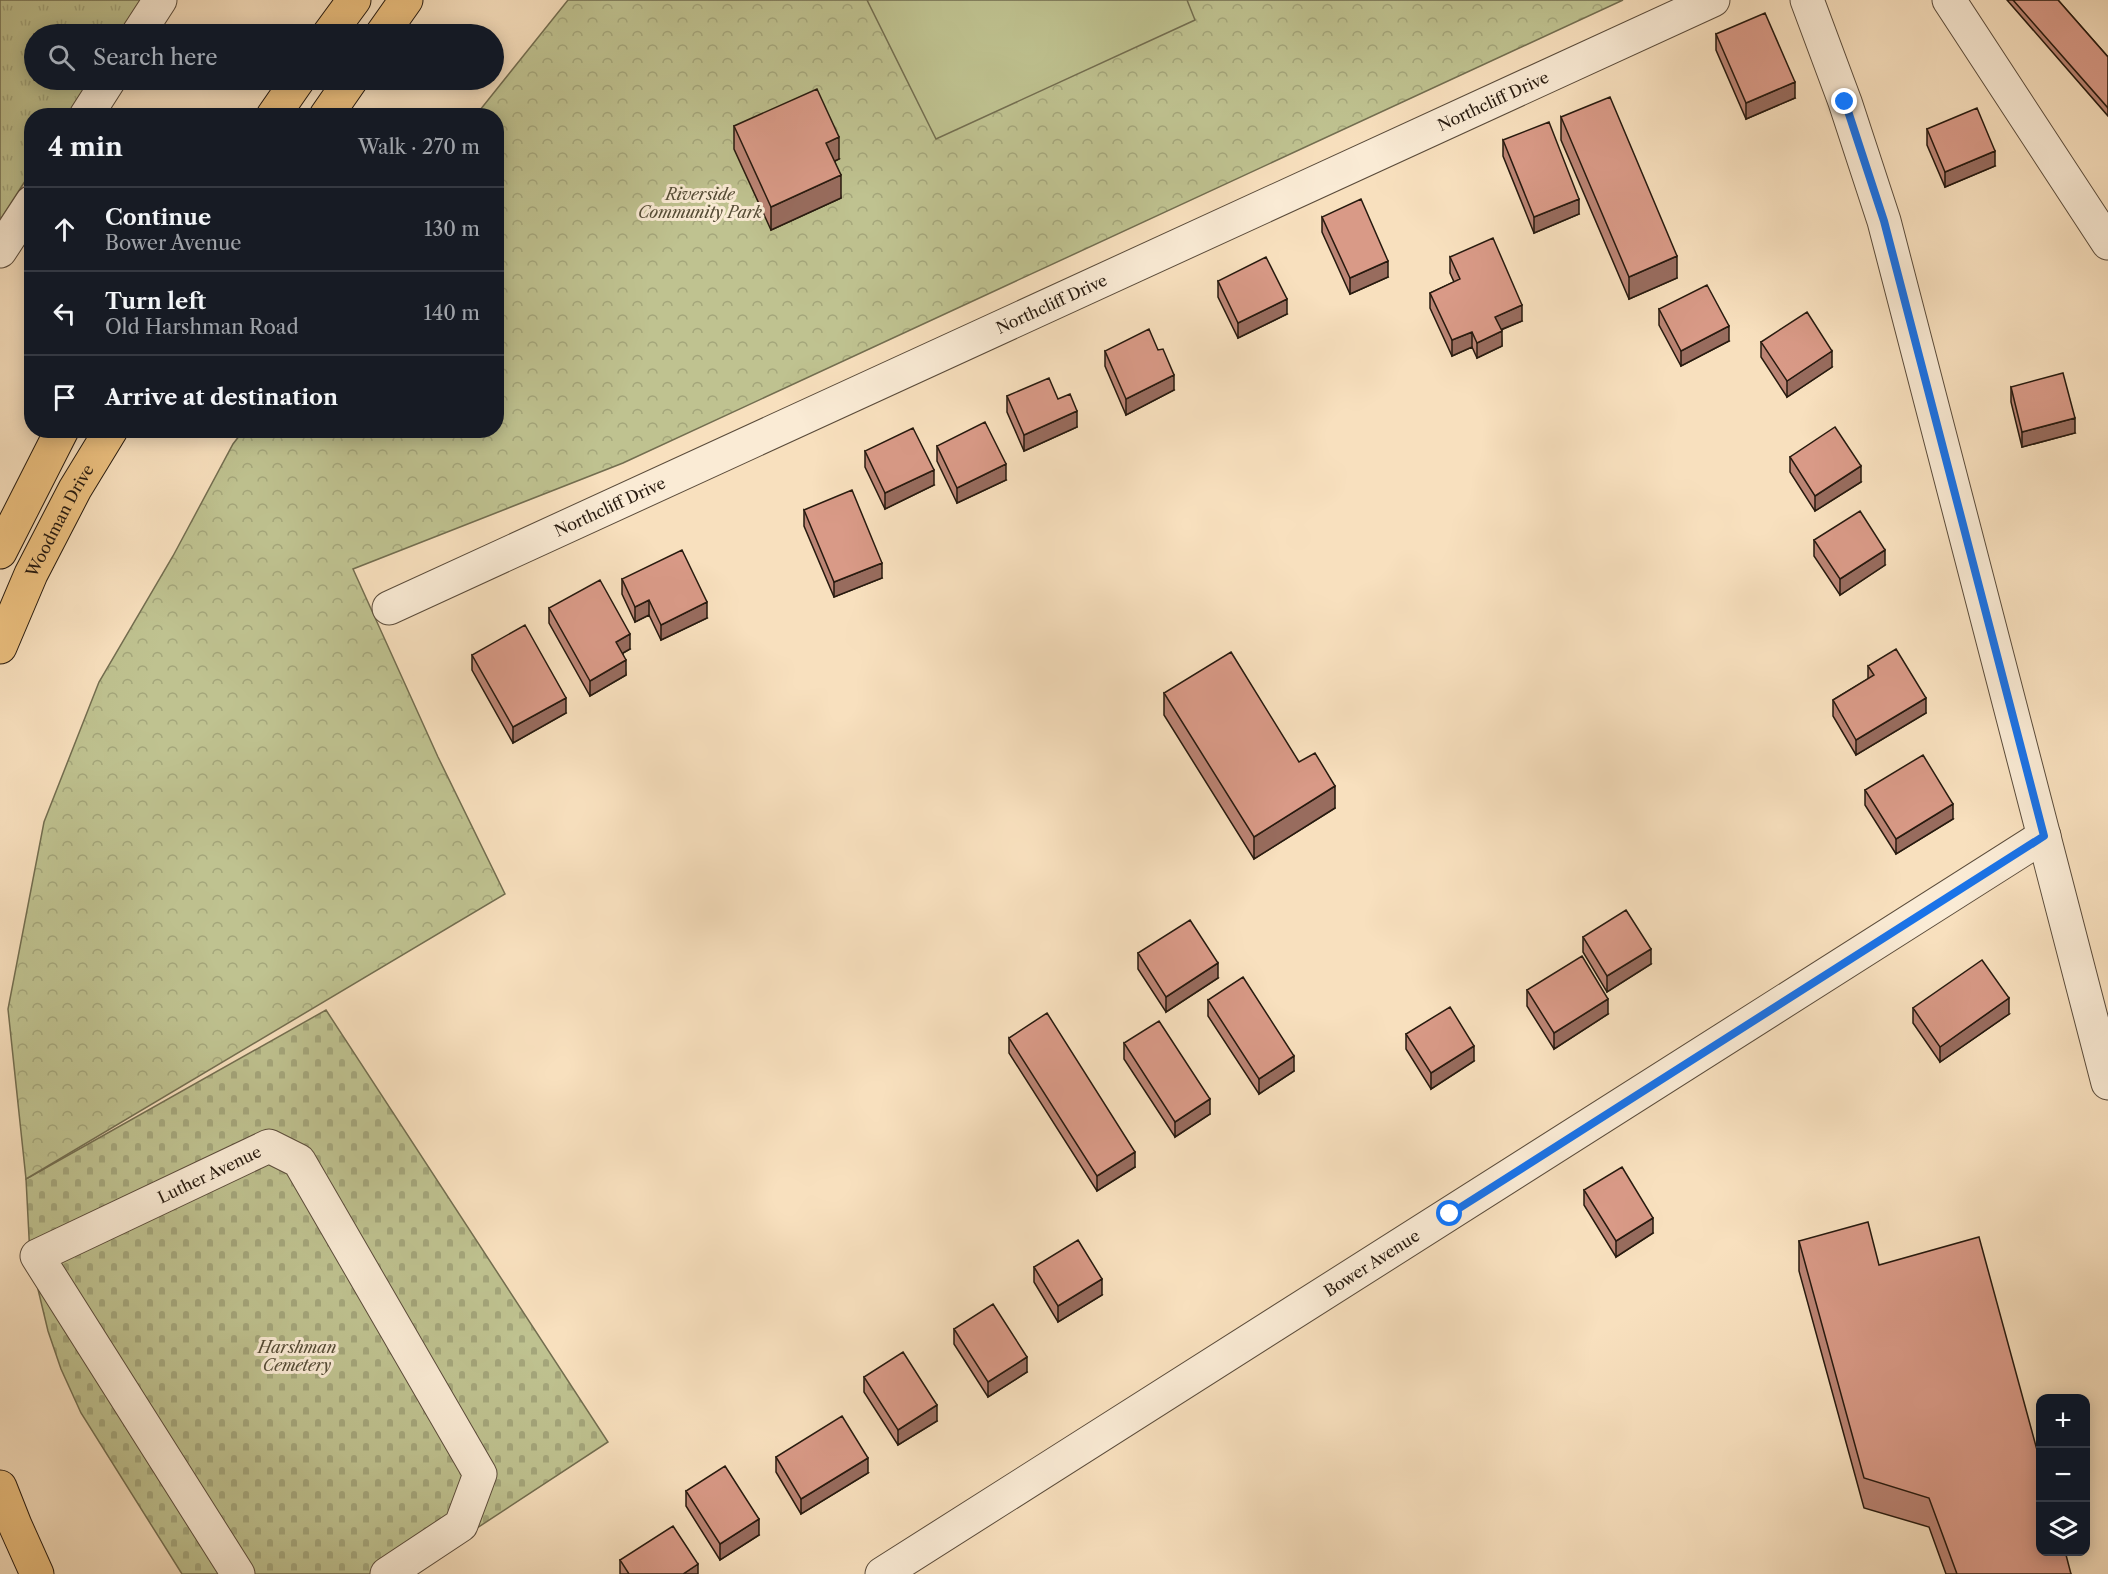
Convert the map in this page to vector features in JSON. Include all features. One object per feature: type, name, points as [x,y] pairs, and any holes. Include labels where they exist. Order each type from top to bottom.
[{"type":"main road","points":[[336,24],[354,0]]},
{"type":"main road","points":[[389,24],[406,0]]},
{"type":"main road","points":[[279,108],[291,90]]},
{"type":"main road","points":[[332,108],[344,90]]},
{"type":"main road","points":[[0,552],[58,438]]},
{"type":"main road","name":"Woodman Drive","points":[[0,647],[31,574],[75,489],[106,438]]},
{"type":"main road","points":[[0,1487],[38,1574]]},
{"type":"street","points":[[144,24],[160,0]]},
{"type":"street","name":"Northcliff Drive","points":[[389,608],[1713,0]]},
{"type":"street","points":[[1807,0],[1845,102],[1884,221],[2108,1083]]},
{"type":"street","points":[[1949,0],[2108,243]]},
{"type":"street","points":[[92,108],[104,90]]},
{"type":"street","points":[[0,251],[24,214]]},
{"type":"street","name":"Bower Avenue","points":[[882,1574],[2044,836]]},
{"type":"street","name":"Luther Avenue","points":[[238,1574],[37,1256],[269,1146],[299,1161],[480,1474],[461,1525],[387,1574]]},
{"type":"green space","points":[[0,0],[144,0],[128,24],[24,24],[24,90],[85,90],[74,108],[24,108],[24,183],[0,220]]},
{"type":"green space","name":"Riverside Community Park","points":[[568,0],[1623,0],[623,463],[353,569],[438,757],[505,894],[26,1179],[8,1009],[44,822],[99,682],[173,556],[233,444],[238,438],[504,438],[504,108],[482,108],[496,90],[504,90],[504,80]]},
{"type":"green space","points":[[867,0],[1187,0],[1195,20],[936,139]]},
{"type":"green space","name":"Harshman Cemetery","points":[[326,1010],[608,1442],[407,1574],[182,1574],[81,1413],[61,1369],[48,1331],[30,1256],[26,1179]]},
{"type":"building","points":[[2013,0],[2058,0],[2108,57],[2108,108]]},
{"type":"building","points":[[1765,13],[1795,82],[1746,103],[1716,34]]},
{"type":"building","points":[[817,89],[839,137],[826,143],[841,175],[771,207],[734,126]]},
{"type":"building","points":[[1610,97],[1677,256],[1629,277],[1561,117]]},
{"type":"building","points":[[1977,108],[1995,151],[1945,172],[1927,129]]},
{"type":"building","points":[[1549,122],[1579,199],[1534,217],[1503,140]]},
{"type":"building","points":[[1361,199],[1388,261],[1350,278],[1322,217]]},
{"type":"building","points":[[1493,238],[1522,305],[1495,317],[1502,331],[1477,343],[1472,332],[1452,340],[1430,293],[1460,279],[1450,257]]},
{"type":"building","points":[[1266,257],[1287,299],[1238,323],[1218,281]]},
{"type":"building","points":[[1707,285],[1729,326],[1681,351],[1659,309]]},
{"type":"building","points":[[1807,312],[1832,351],[1787,381],[1761,342]]},
{"type":"building","points":[[1149,329],[1158,350],[1163,349],[1174,375],[1126,399],[1105,351]]},
{"type":"building","points":[[2063,373],[2075,418],[2022,432],[2011,387]]},
{"type":"building","points":[[1049,378],[1058,399],[1070,394],[1077,411],[1024,435],[1007,396]]},
{"type":"building","points":[[985,422],[1006,464],[957,488],[937,446]]},
{"type":"building","points":[[1835,427],[1861,466],[1815,496],[1790,457]]},
{"type":"building","points":[[913,428],[934,470],[885,493],[865,451]]},
{"type":"building","points":[[852,490],[882,563],[834,582],[804,510]]},
{"type":"building","points":[[1860,511],[1885,550],[1840,579],[1814,540]]},
{"type":"building","points":[[682,550],[707,602],[661,625],[649,600],[635,607],[622,579]]},
{"type":"building","points":[[600,580],[630,634],[616,642],[626,660],[590,681],[549,608]]},
{"type":"building","points":[[525,625],[566,698],[513,727],[472,655]]},
{"type":"building","points":[[1896,649],[1926,698],[1856,740],[1833,700],[1874,675],[1868,666]]},
{"type":"building","points":[[1231,652],[1299,762],[1315,753],[1335,786],[1254,837],[1164,693]]},
{"type":"building","points":[[1923,755],[1953,804],[1896,839],[1865,790]]},
{"type":"building","points":[[1626,910],[1651,949],[1607,976],[1583,937]]},
{"type":"building","points":[[1190,920],[1218,963],[1166,997],[1138,953]]},
{"type":"building","points":[[1582,956],[1608,999],[1554,1033],[1527,990]]},
{"type":"building","points":[[1982,960],[2009,998],[1940,1047],[1913,1008]]},
{"type":"building","points":[[1243,977],[1294,1056],[1259,1079],[1208,1000]]},
{"type":"building","points":[[1450,1007],[1474,1046],[1431,1073],[1406,1034]]},
{"type":"building","points":[[1047,1013],[1135,1152],[1097,1176],[1009,1038]]},
{"type":"building","points":[[1159,1021],[1210,1099],[1175,1122],[1124,1043]]},
{"type":"building","points":[[1622,1167],[1653,1218],[1616,1241],[1584,1190]]},
{"type":"building","points":[[1868,1222],[1879,1265],[1979,1237],[2036,1446],[2036,1556],[2066,1556],[2071,1574],[1957,1574],[1929,1498],[1864,1478],[1799,1241]]},
{"type":"building","points":[[1078,1240],[1102,1279],[1058,1306],[1034,1267]]},
{"type":"building","points":[[993,1304],[1027,1357],[988,1382],[954,1329]]},
{"type":"building","points":[[903,1352],[937,1405],[898,1430],[864,1377]]},
{"type":"building","points":[[842,1416],[868,1458],[801,1499],[776,1457]]},
{"type":"building","points":[[725,1466],[759,1519],[720,1544],[686,1491]]},
{"type":"building","points":[[673,1526],[698,1564],[683,1574],[629,1574],[620,1560]]},
{"type":"route","points":[[1450,1214],[2044,836],[1884,221],[1845,102]]}]
